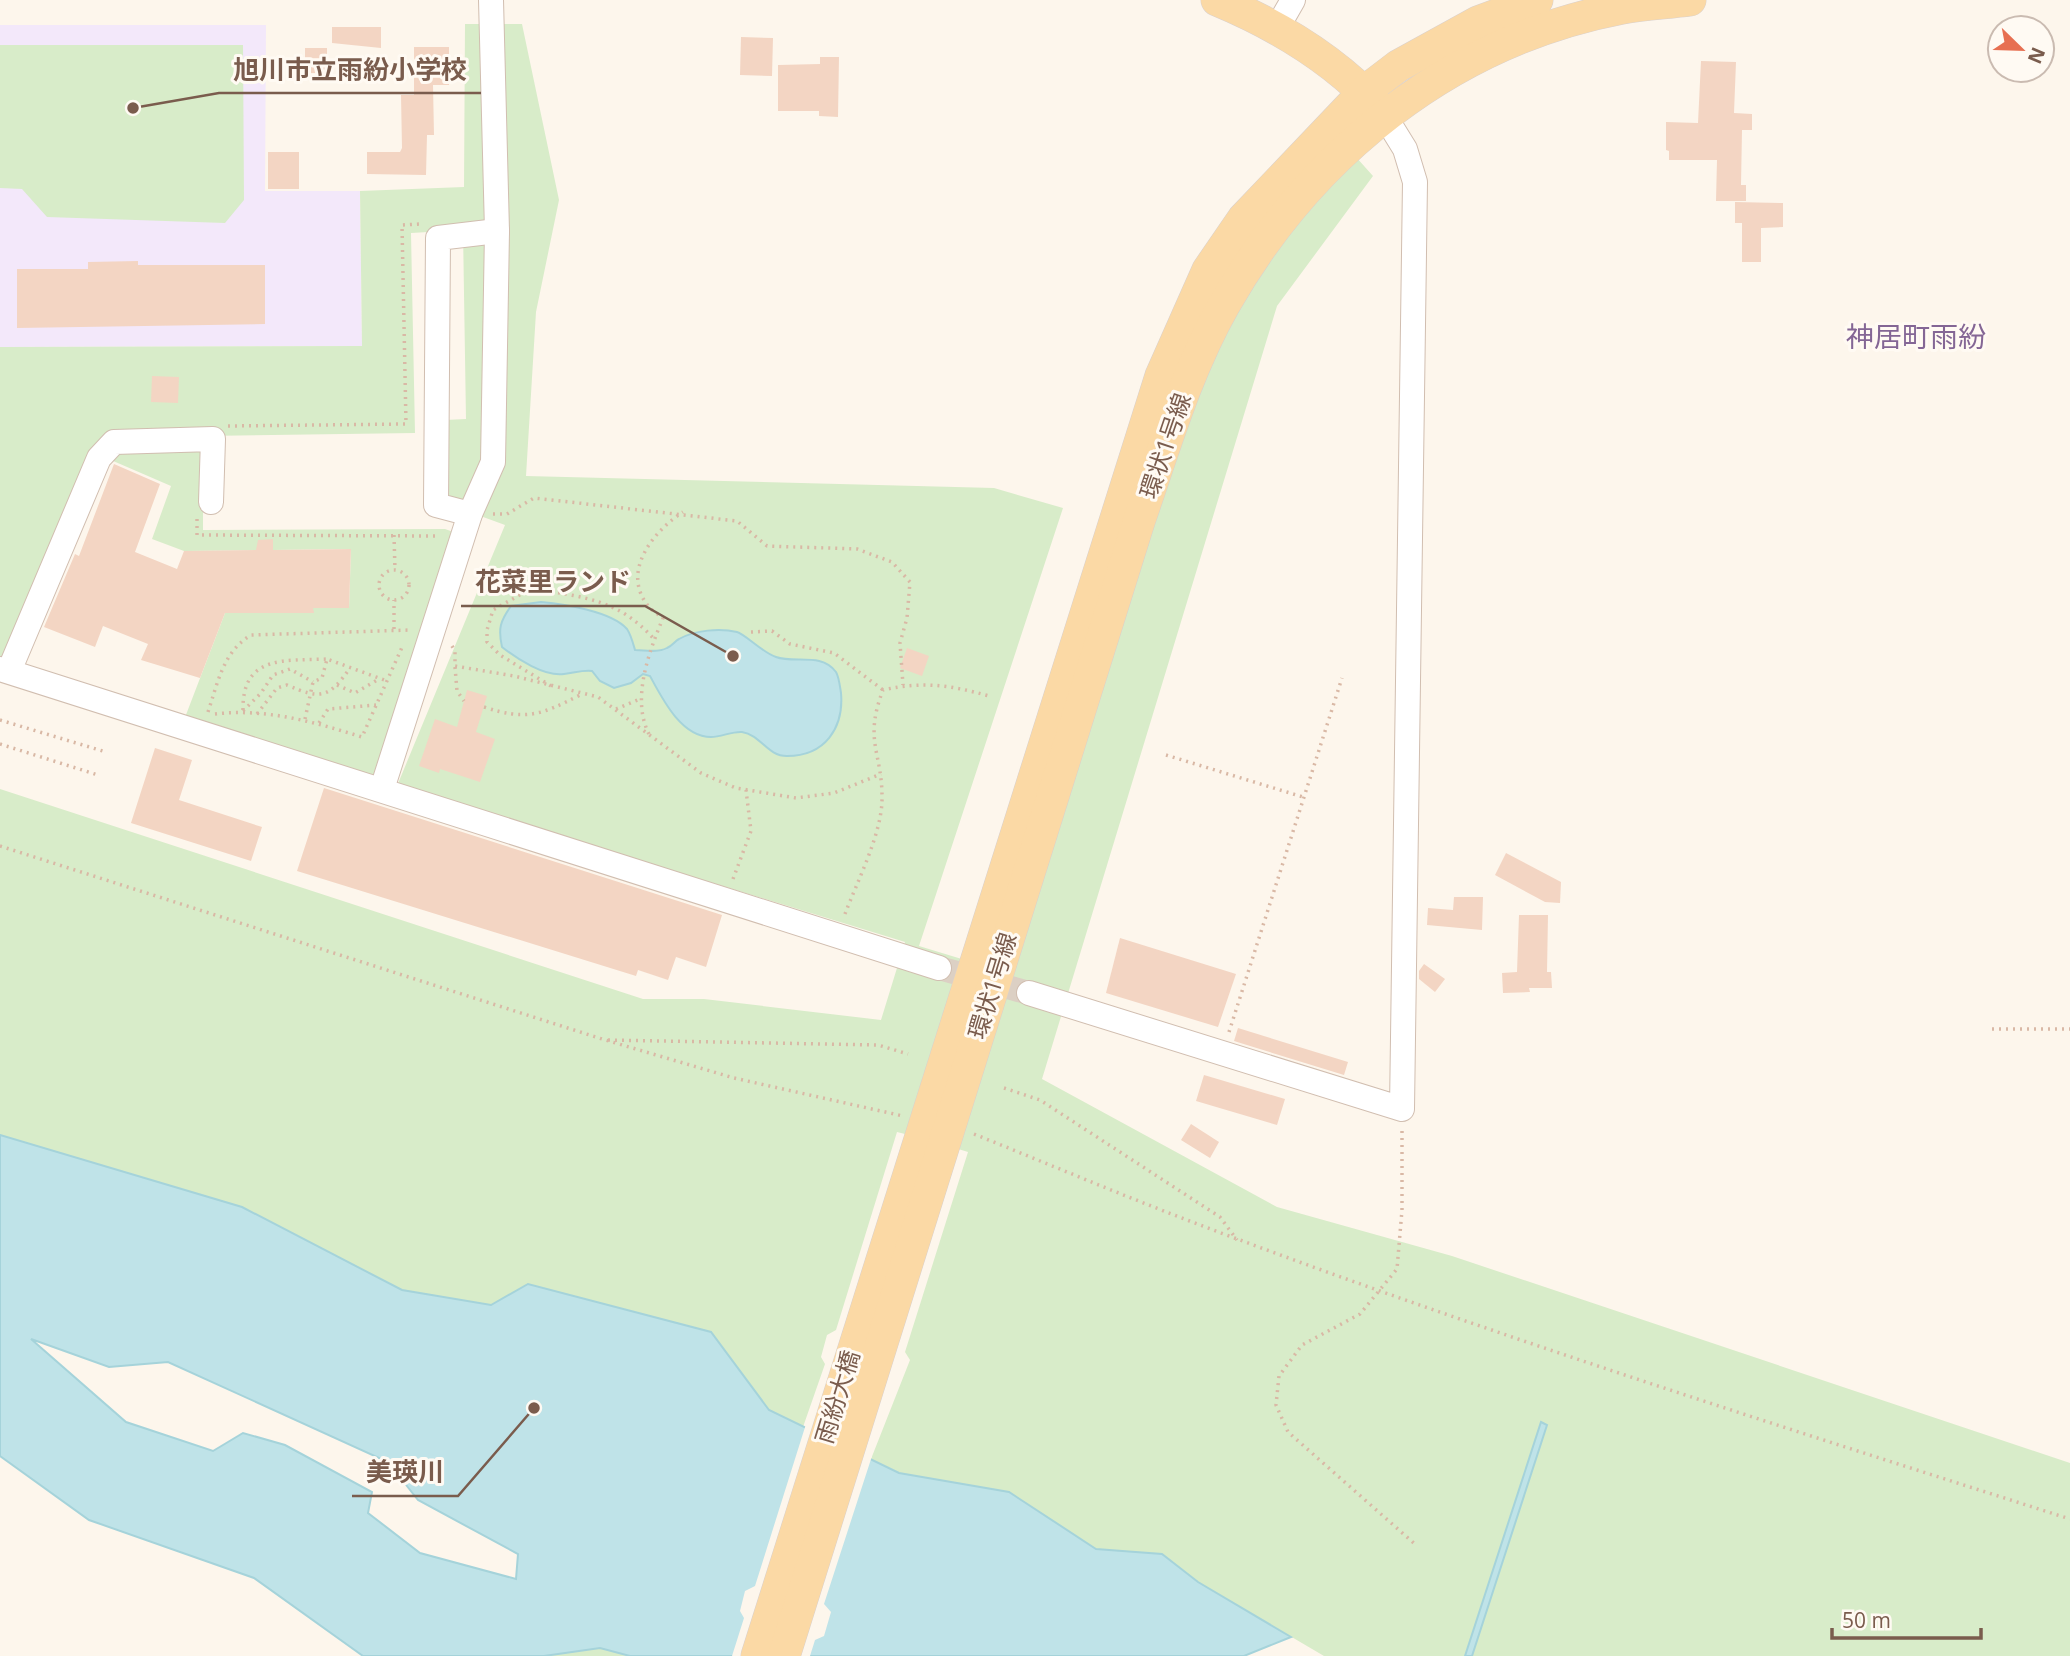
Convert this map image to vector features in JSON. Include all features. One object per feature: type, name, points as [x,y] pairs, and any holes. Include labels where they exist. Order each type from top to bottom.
[{"type":"main road","points":[[1217,0],[1277,28],[1374,103]]},
{"type":"main road","name":"環状1号線","points":[[934,1132],[1161,376],[1208,270],[1243,219],[1374,103],[1398,66],[1478,22],[1538,0]]},
{"type":"main road","name":"環状1号線","points":[[1374,103],[1414,92],[1483,55],[1552,26],[1622,8],[1690,0]]},
{"type":"main road","name":"雨紛大橋","points":[[757,1656],[934,1132]]},
{"type":"main road","name":"雨紛大橋","points":[[784,1656],[934,1132]]},
{"type":"street","points":[[382,789],[466,513],[493,463],[496,231],[491,0]]},
{"type":"street","points":[[1277,28],[1293,0]]},
{"type":"street","points":[[1030,993],[1402,1109],[1415,182],[1405,149],[1374,103]]},
{"type":"street","points":[[466,513],[436,505],[438,239],[496,231]]},
{"type":"street","points":[[204,505],[213,439],[114,442],[99,458],[4,670],[939,968]]},
{"type":"path","points":[[218,426],[406,424],[402,225],[429,224]]},
{"type":"path","points":[[204,505],[197,535],[451,536],[466,513],[507,514],[534,498],[683,512],[737,521],[767,546],[857,549],[892,562],[910,582],[907,618],[900,643],[903,685]]},
{"type":"path","points":[[650,736],[644,724],[640,699],[652,646],[663,618],[646,604],[638,583],[645,549],[661,527],[683,512]]},
{"type":"path","points":[[394,535],[395,570]]},
{"type":"path","points":[[395,570],[404,574],[409,588],[404,597],[394,600],[385,597],[379,585],[382,576],[395,570]]},
{"type":"path","points":[[556,689],[500,655],[487,642],[487,630],[493,610],[532,588],[615,606],[637,620],[654,639]]},
{"type":"path","points":[[394,600],[394,630]]},
{"type":"path","points":[[430,638],[394,630],[251,635],[238,643],[228,656],[207,715],[243,710],[305,719],[362,737],[404,643],[445,636],[455,651],[457,691],[464,701]]},
{"type":"path","points":[[751,632],[772,631],[790,644],[835,653],[883,690]]},
{"type":"path","points":[[243,710],[243,697],[254,670],[269,662],[327,659],[387,681]]},
{"type":"path","points":[[313,682],[323,678],[327,659]]},
{"type":"path","points":[[455,666],[514,676],[556,689],[598,697],[701,773],[747,790],[796,797],[834,793],[881,774]]},
{"type":"path","points":[[257,714],[277,688],[287,685],[309,695],[325,695],[350,668]]},
{"type":"path","points":[[243,710],[261,693],[273,675],[290,669],[313,682]]},
{"type":"path","points":[[355,693],[380,678]]},
{"type":"path","points":[[1222,1054],[1342,678]]},
{"type":"path","points":[[305,719],[313,682]]},
{"type":"path","points":[[883,690],[903,685],[948,684],[989,696]]},
{"type":"path","points":[[337,685],[355,693]]},
{"type":"path","points":[[837,936],[871,846],[882,804],[881,774],[872,739],[873,716],[883,690]]},
{"type":"path","points":[[355,693],[355,706]]},
{"type":"path","points":[[484,707],[526,717],[549,711],[582,694]]},
{"type":"path","points":[[616,709],[640,699]]},
{"type":"path","points":[[319,723],[328,709],[376,705]]},
{"type":"path","points":[[0,720],[106,752]]},
{"type":"path","points":[[0,744],[98,775]]},
{"type":"path","points":[[1166,755],[1303,797]]},
{"type":"path","points":[[725,900],[751,831],[747,790]]},
{"type":"path","points":[[0,846],[602,1040],[934,1132],[1378,1290],[1808,1435],[2070,1518]]},
{"type":"path","points":[[1992,1029],[2070,1029]]},
{"type":"path","points":[[602,1040],[878,1045],[908,1054]]},
{"type":"path","points":[[1004,1088],[1040,1100],[1220,1217],[1237,1240]]},
{"type":"path","points":[[1402,1109],[1402,1210],[1397,1269],[1360,1314],[1302,1345],[1279,1376],[1276,1405],[1288,1432],[1416,1545]]},
{"type":"shaded area","points":[[0,25],[266,25],[265,191],[360,191],[362,346],[0,347]]},
{"type":"green space","points":[[465,24],[522,24],[559,200],[536,312],[526,476],[994,488],[1063,508],[919,946],[965,960],[909,1135],[897,1132],[836,1330],[827,1335],[821,1357],[825,1364],[803,1427],[769,1410],[711,1332],[529,1284],[491,1305],[402,1290],[242,1207],[0,1135],[0,789],[643,999],[704,999],[881,1020],[905,942],[397,786],[505,525],[445,503],[445,420],[466,419],[463,230],[411,233],[415,433],[203,436],[203,530],[445,529],[459,534],[380,773],[367,778],[184,720],[225,613],[313,613],[313,608],[349,608],[351,549],[184,551],[152,539],[171,486],[97,454],[0,676],[0,347],[362,346],[360,191],[464,187]]},
{"type":"green space","points":[[0,45],[243,45],[244,200],[225,223],[47,217],[22,189],[0,188]]},
{"type":"green space","points":[[1356,157],[1373,176],[1277,306],[1042,1079],[1277,1207],[1452,1256],[2070,1463],[2070,1656],[1324,1656],[1198,1582],[1162,1554],[1096,1549],[1009,1492],[900,1473],[871,1459],[910,1360],[905,1352],[968,1152],[955,1148],[1151,532],[1211,356],[1269,255]]},
{"type":"green space","points":[[600,1648],[630,1656],[544,1656]]},
{"type":"water","points":[[541,602],[610,617],[627,629],[635,650],[660,650],[692,634],[723,630],[740,633],[776,657],[823,662],[836,672],[841,693],[839,718],[835,728],[822,745],[812,751],[800,755],[780,755],[742,732],[711,737],[690,731],[674,715],[650,676],[643,674],[631,683],[614,688],[600,681],[592,671],[556,674],[540,670],[502,647],[500,630],[511,606]]},
{"type":"water","points":[[0,1135],[242,1207],[402,1290],[491,1305],[528,1284],[711,1332],[769,1410],[899,1473],[1009,1492],[1096,1549],[1162,1554],[1198,1582],[1291,1637],[1244,1656],[630,1656],[600,1648],[544,1656],[363,1656],[254,1578],[89,1520],[0,1456]],"holes":[[[31,1339],[109,1367],[168,1362],[388,1462],[418,1500],[518,1554],[516,1579],[420,1553],[368,1513],[372,1492],[285,1445],[243,1433],[213,1451],[126,1422]]]},
{"type":"water","points":[[1541,1422],[1547,1425],[1472,1656],[1465,1656]]},
{"type":"pier","points":[[806,1424],[872,1456],[824,1604],[831,1612],[824,1636],[815,1640],[810,1656],[732,1656],[744,1618],[740,1611],[745,1591],[755,1586]]},
{"type":"building","points":[[332,27],[381,27],[381,48],[332,43]]},
{"type":"building","points":[[741,37],[773,38],[772,76],[740,75]]},
{"type":"building","points":[[414,47],[449,47],[449,85],[433,85],[434,135],[427,135],[426,175],[367,174],[367,152],[400,152],[402,148],[401,95],[414,95]]},
{"type":"building","points":[[305,48],[327,48],[327,73],[305,73]]},
{"type":"building","points":[[820,57],[839,57],[838,117],[819,116],[819,111],[778,111],[778,65],[820,64]]},
{"type":"building","points":[[1701,61],[1736,62],[1734,113],[1752,114],[1752,130],[1742,130],[1741,185],[1746,185],[1746,201],[1716,201],[1717,160],[1669,160],[1669,151],[1666,150],[1666,122],[1698,123]]},
{"type":"building","points":[[268,152],[299,152],[299,189],[268,189]]},
{"type":"building","points":[[1735,202],[1783,203],[1783,227],[1761,228],[1761,262],[1742,262],[1742,223],[1735,223]]},
{"type":"building","points":[[138,261],[138,265],[265,265],[265,324],[17,328],[17,269],[88,269],[88,262]]},
{"type":"building","points":[[152,376],[179,377],[178,403],[151,402]]},
{"type":"building","points":[[114,464],[160,484],[135,552],[177,569],[184,551],[256,550],[258,540],[273,539],[273,550],[351,549],[349,608],[313,608],[314,613],[225,613],[200,678],[141,660],[148,644],[103,626],[95,647],[44,627],[75,554],[79,556]]},
{"type":"building","points":[[907,648],[929,656],[922,676],[900,668]]},
{"type":"building","points":[[467,690],[487,696],[476,732],[495,739],[480,782],[440,769],[439,773],[419,766],[435,719],[457,727]]},
{"type":"building","points":[[155,748],[192,760],[179,800],[262,827],[251,861],[131,823]]},
{"type":"building","points":[[324,788],[722,915],[706,967],[676,957],[668,980],[638,970],[636,976],[297,871]]},
{"type":"building","points":[[1506,853],[1561,882],[1560,903],[1545,902],[1495,875]]},
{"type":"building","points":[[1454,897],[1483,897],[1482,930],[1427,925],[1428,908],[1453,910]]},
{"type":"building","points":[[1519,915],[1548,915],[1547,972],[1551,972],[1552,988],[1529,988],[1530,992],[1503,993],[1502,973],[1517,972]]},
{"type":"building","points":[[1120,938],[1236,974],[1218,1027],[1106,993]]},
{"type":"building","points":[[1424,964],[1445,979],[1435,992],[1419,979],[1419,971]]},
{"type":"building","points":[[1238,1028],[1348,1062],[1344,1075],[1234,1041]]},
{"type":"building","points":[[1204,1075],[1285,1099],[1277,1125],[1196,1101]]},
{"type":"building","points":[[1191,1124],[1219,1142],[1210,1158],[1181,1140]]},
{"type":"tunnel","points":[[939,968],[1029,993]]},
{"type":"place","name":"旭川市立雨紛小学校","points":[[133,108]]},
{"type":"place","name":"花菜里ランド","points":[[733,656]]},
{"type":"place","name":"美瑛川","points":[[534,1408]]},
{"type":"district","name":"神居町雨紛","points":[[1916,337]]}]
